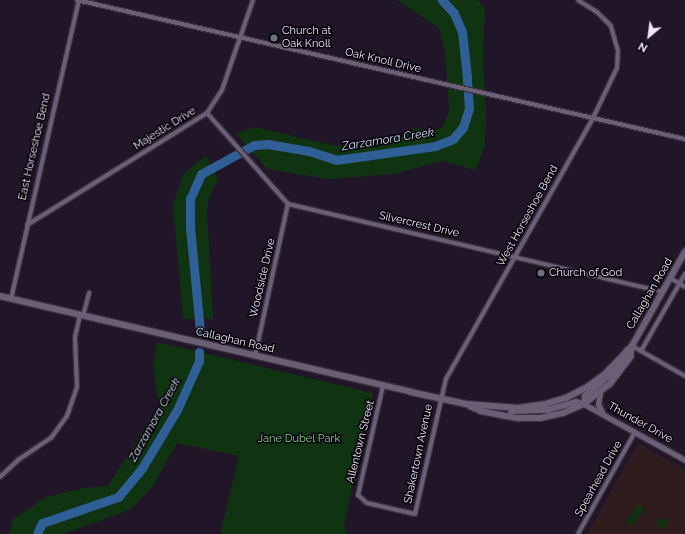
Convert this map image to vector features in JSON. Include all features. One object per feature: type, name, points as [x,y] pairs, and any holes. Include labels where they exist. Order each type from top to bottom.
[{"type":"main road","name":"Callaghan Road","points":[[0,296],[383,386],[466,404],[533,407],[566,398],[594,382],[630,348],[685,252]]},
{"type":"main road","name":"Callaghan Road","points":[[466,404],[481,411],[529,419],[553,416],[584,404],[600,393],[623,368],[630,357],[630,348]]},
{"type":"main road","points":[[482,405],[499,410],[530,412],[557,408],[576,402],[584,404],[586,396],[614,370],[630,348]]},
{"type":"street","name":"Oak Knoll Drive","points":[[78,0],[685,139]]},
{"type":"street","name":"East Horseshoe Bend","points":[[11,299],[78,0]]},
{"type":"street","name":"Majestic Drive","points":[[27,225],[207,113],[222,90],[253,0]]},
{"type":"street","name":"West Horseshoe Bend","points":[[440,398],[446,379],[593,118],[617,68],[618,51],[615,38],[605,18],[578,0]]},
{"type":"street","points":[[207,113],[258,167],[288,204]]},
{"type":"street","name":"Silvercrest Drive","points":[[288,204],[663,292]]},
{"type":"street","name":"Woodside Drive","points":[[254,356],[288,204]]},
{"type":"street","name":"Callaghan Road","points":[[641,352],[685,274]]},
{"type":"street","points":[[670,278],[685,287]]},
{"type":"street","points":[[0,477],[18,460],[51,438],[67,416],[76,387],[75,337],[89,293]]},
{"type":"street","points":[[630,348],[641,352],[685,376]]},
{"type":"street","name":"Allentown Street","points":[[383,386],[358,495],[363,501],[415,514]]},
{"type":"street","points":[[600,393],[598,404],[603,415]]},
{"type":"street","name":"Shakertown Avenue","points":[[415,514],[440,398]]},
{"type":"street","name":"Thunder Drive","points":[[584,404],[685,460]]},
{"type":"street","name":"Spearhead Drive","points":[[578,534],[635,432]]},
{"type":"shaded area","points":[[638,443],[685,469],[685,534],[587,534]]},
{"type":"green space","points":[[397,0],[478,0],[485,8],[483,58],[486,114],[485,146],[476,170],[441,161],[394,174],[328,179],[267,169],[236,134],[255,127],[334,146],[404,135],[414,128],[431,132],[443,127],[449,109],[445,52],[439,28]]},
{"type":"green space","points":[[206,156],[218,180],[209,197],[207,211],[213,319],[183,319],[173,205],[184,173]]},
{"type":"green space","name":"Jane Dubel Park","points":[[157,342],[373,393],[344,525],[347,534],[220,534],[239,456],[177,443],[153,486],[131,509],[63,534],[9,534],[13,519],[46,497],[83,488],[108,486],[159,406],[153,367]]},
{"type":"green space","points":[[638,504],[644,507],[633,526],[627,522]]},
{"type":"green space","points":[[660,518],[664,518],[667,523],[664,528],[660,528],[657,525],[657,521]]},
{"type":"waterway","name":"Zarzamora Creek","points":[[200,331],[190,228],[190,199],[201,174],[254,145],[268,144],[309,151],[336,160],[435,146],[453,139],[463,127],[469,109],[462,32],[454,13],[442,0]]},
{"type":"waterway","name":"Zarzamora Creek","points":[[37,534],[42,523],[118,497],[142,468],[177,410],[199,361],[199,352]]},
{"type":"place","name":"Church at Oak Knoll","points":[[274,38]]},
{"type":"place","name":"Church of God","points":[[541,273]]}]
